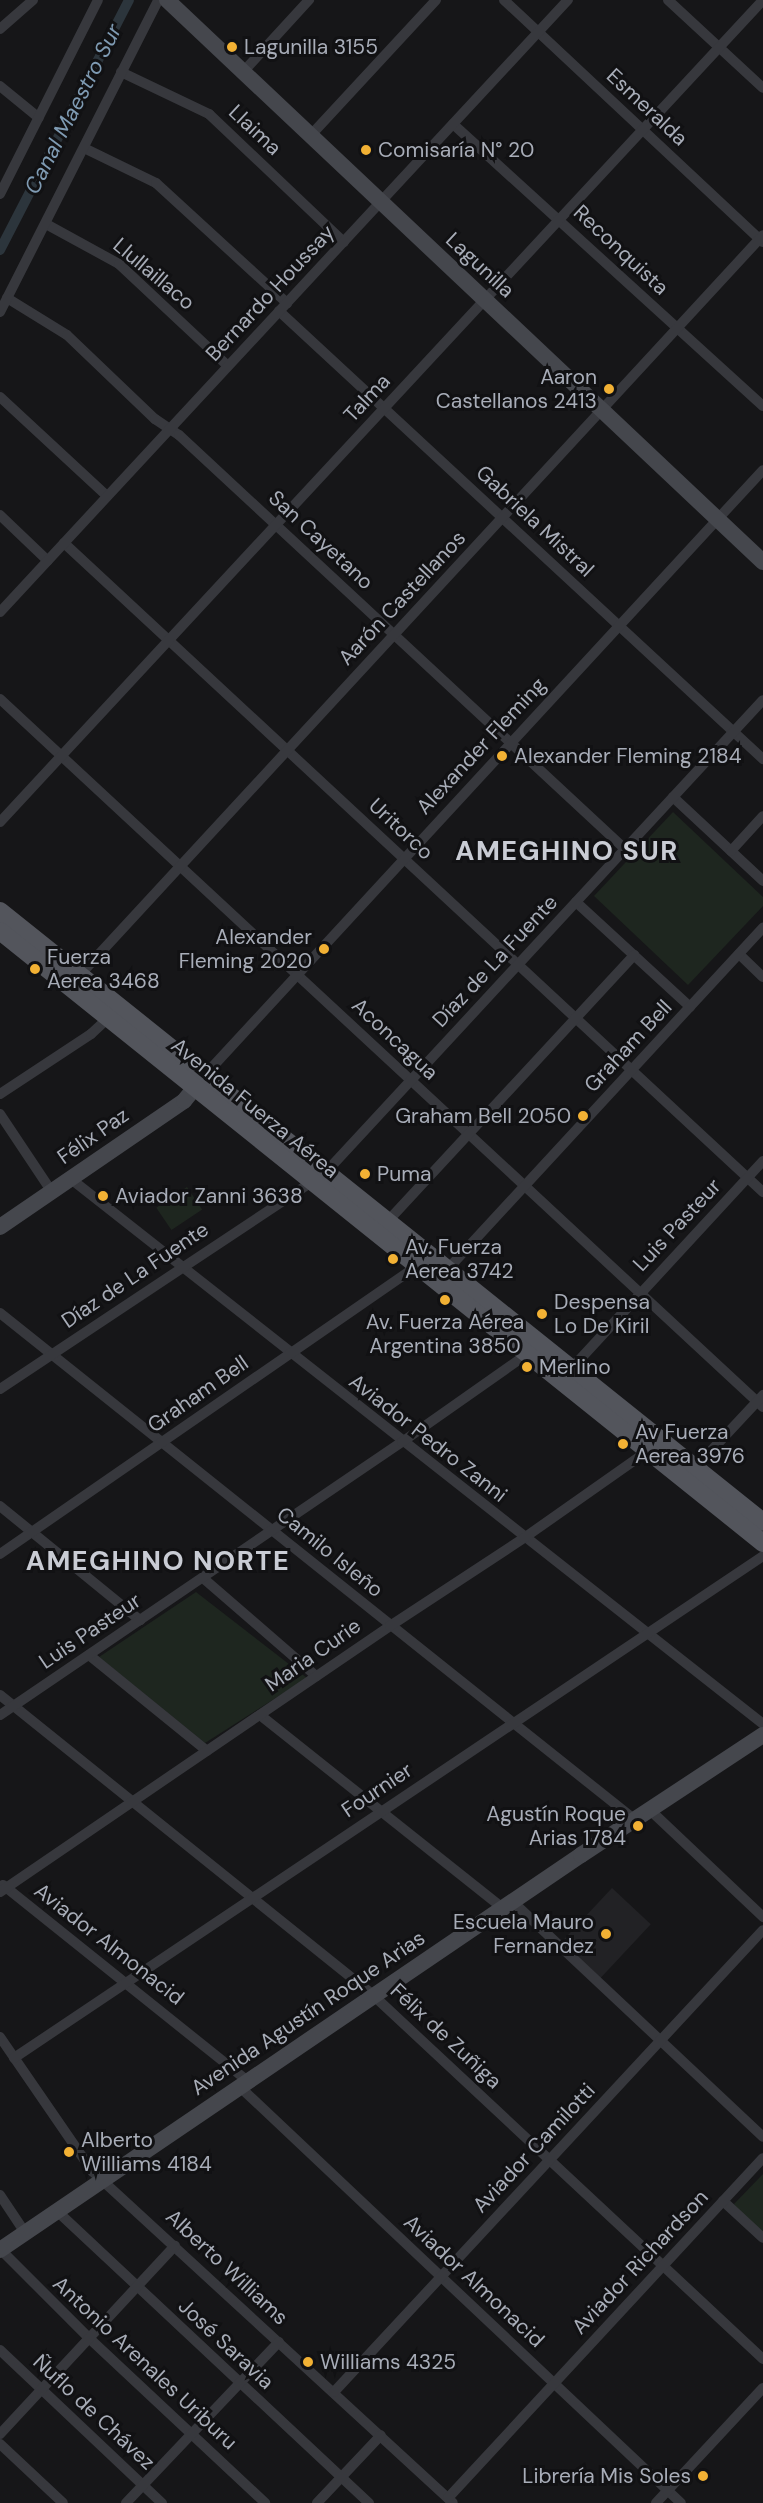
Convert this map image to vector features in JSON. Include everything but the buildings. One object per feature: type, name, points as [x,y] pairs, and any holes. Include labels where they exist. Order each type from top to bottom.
[{"type":"main road","name":"Lagunilla","points":[[167,0],[763,562]]},
{"type":"main road","name":"Avenida Fuerza Aérea","points":[[0,911],[75,981],[200,1082],[310,1181],[763,1543]]},
{"type":"main road","name":"Avenida Fuerza Aérea","points":[[0,931],[75,981],[108,1018],[326,1172],[763,1522]]},
{"type":"main road","name":"Félix Paz","points":[[0,1227],[184,1101],[200,1082]]},
{"type":"main road","name":"Avenida Agustín Roque Arias","points":[[0,2250],[763,1735]]},
{"type":"street","points":[[0,29],[33,0]]},
{"type":"street","points":[[0,194],[98,0]]},
{"type":"street","points":[[0,312],[158,0]]},
{"type":"street","points":[[243,72],[309,0]]},
{"type":"street","points":[[311,135],[436,0]]},
{"type":"street","name":"Esmeralda","points":[[504,0],[762,239]]},
{"type":"street","name":"Bernardo Houssay","points":[[0,612],[568,0]]},
{"type":"street","points":[[668,0],[763,88]]},
{"type":"street","name":"Talma","points":[[0,822],[763,0]]},
{"type":"street","name":"Llaima","points":[[121,72],[209,114],[344,242]]},
{"type":"street","points":[[0,86],[39,118]]},
{"type":"street","name":"Reconquista","points":[[453,124],[763,406]]},
{"type":"street","name":"Gabriela Mistral","points":[[84,148],[156,183],[384,408],[763,759]]},
{"type":"street","name":"Llullaillaco","points":[[46,224],[119,264],[228,366]]},
{"type":"street","name":"Aarón Castellanos","points":[[75,981],[601,410],[762,239]]},
{"type":"street","name":"San Cayetano","points":[[7,298],[67,335],[156,419],[276,525],[625,849]]},
{"type":"street","points":[[0,397],[107,496]]},
{"type":"street","name":"Alexander Fleming","points":[[200,1082],[296,974],[763,470]]},
{"type":"street","points":[[0,515],[48,561]]},
{"type":"street","name":"Uritorco","points":[[64,543],[763,1192]]},
{"type":"street","name":"Aconcagua","points":[[0,699],[525,1186],[761,1401]]},
{"type":"street","name":"Díaz de La Fuente","points":[[0,1389],[326,1172],[763,700]]},
{"type":"street","points":[[673,797],[763,881]]},
{"type":"street","points":[[731,851],[763,816]]},
{"type":"street","points":[[576,902],[690,1007]]},
{"type":"street","name":"Graham Bell","points":[[447,1270],[763,928]]},
{"type":"street","points":[[739,954],[763,977]]},
{"type":"street","points":[[387,1222],[634,955]]},
{"type":"street","points":[[0,1094],[91,1034],[108,1018]]},
{"type":"street","points":[[0,1114],[52,1192]]},
{"type":"street","name":"Luis Pasteur","points":[[571,1369],[763,1161]]},
{"type":"street","name":"Aviador Pedro Zanni","points":[[71,1179],[524,1539],[763,1724]]},
{"type":"street","name":"Graham Bell","points":[[0,1554],[417,1266]]},
{"type":"street","name":"Camilo Isleño","points":[[0,1313],[635,1820]]},
{"type":"street","name":"Luis Pasteur","points":[[0,1715],[402,1442],[527,1354]]},
{"type":"street","points":[[695,1468],[761,1401]]},
{"type":"street","name":"Maria Curie","points":[[2,1887],[390,1626],[524,1539],[648,1451]]},
{"type":"street","points":[[0,1506],[140,1620]]},
{"type":"street","name":"Fournier","points":[[14,2058],[127,1984],[382,1809],[763,1556]]},
{"type":"street","points":[[203,1578],[316,1676]]},
{"type":"street","points":[[89,1655],[207,1750]]},
{"type":"street","name":"Félix de Zuñiga","points":[[0,1695],[374,1996],[763,2359]]},
{"type":"street","points":[[260,1715],[508,1906],[661,2040],[763,2136]]},
{"type":"street","points":[[650,1810],[763,1917]]},
{"type":"street","name":"Aviador Almonacid","points":[[2,1887],[127,1984],[245,2084],[441,2276],[681,2503]]},
{"type":"street","name":"Aviador Camilotti","points":[[334,2392],[763,1930]]},
{"type":"street","name":"Alberto Williams","points":[[0,2037],[92,2171],[450,2500]]},
{"type":"street","name":"Aviador Richardson","points":[[450,2500],[554,2382],[763,2158]]},
{"type":"street","points":[[0,2194],[26,2234]]},
{"type":"street","points":[[723,2201],[763,2238]]},
{"type":"street","name":"José Saravia","points":[[58,2212],[369,2503]]},
{"type":"street","points":[[0,2434],[176,2246]]},
{"type":"street","name":"Antonio Arenales Uriburu","points":[[0,2250],[90,2339],[265,2503]]},
{"type":"street","points":[[126,2503],[279,2342]]},
{"type":"street","name":"Ñuflo de Chávez","points":[[0,2350],[162,2503]]},
{"type":"street","points":[[656,2503],[763,2388]]},
{"type":"street","points":[[317,2503],[381,2435]]},
{"type":"street","points":[[0,2444],[63,2503]]},
{"type":"shaded area","points":[[673,812],[763,897],[763,906],[688,985],[594,896]]},
{"type":"shaded area","points":[[187,1187],[202,1209],[171,1230],[156,1208]]},
{"type":"shaded area","points":[[196,1592],[307,1678],[205,1743],[99,1657]]},
{"type":"shaded area","name":"Escuela Mauro Fernandez","points":[[612,1888],[651,1924],[600,1978],[562,1942]]},
{"type":"shaded area","points":[[763,2174],[763,2233],[734,2204]]},
{"type":"waterway","name":"Canal Maestro Sur","points":[[0,250],[129,0]]},
{"type":"place","name":"Lagunilla 3155","points":[[232,47]]},
{"type":"place","name":"Comisaría N° 20","points":[[366,150]]},
{"type":"place","name":"Aaron Castellanos 2413","points":[[609,389]]},
{"type":"place","name":"Alexander Fleming 2184","points":[[502,756]]},
{"type":"place","name":"Alexander Fleming 2020","points":[[324,949]]},
{"type":"place","name":"Fuerza Aerea 3468","points":[[35,969]]},
{"type":"place","name":"Graham Bell 2050","points":[[583,1116]]},
{"type":"place","name":"Puma","points":[[365,1174]]},
{"type":"place","name":"Aviador Zanni 3638","points":[[103,1196]]},
{"type":"place","name":"Av. Fuerza Aerea 3742","points":[[393,1259]]},
{"type":"place","name":"Av. Fuerza Aérea Argentina 3850","points":[[445,1300]]},
{"type":"place","name":"Despensa Lo De Kiril","points":[[542,1314]]},
{"type":"place","name":"Merlino","points":[[527,1367]]},
{"type":"place","name":"Av Fuerza Aerea 3976","points":[[623,1444]]},
{"type":"place","name":"Agustín Roque Arias 1784","points":[[638,1826]]},
{"type":"place","name":"Escuela Mauro Fernandez","points":[[606,1934]]},
{"type":"place","name":"Alberto Williams 4184","points":[[69,2152]]},
{"type":"place","name":"Williams 4325","points":[[308,2362]]},
{"type":"place","name":"Librería Mis Soles","points":[[703,2476]]},
{"type":"district","name":"AMEGHINO SUR","points":[[567,851]]},
{"type":"district","name":"AMEGHINO NORTE","points":[[158,1561]]}]
